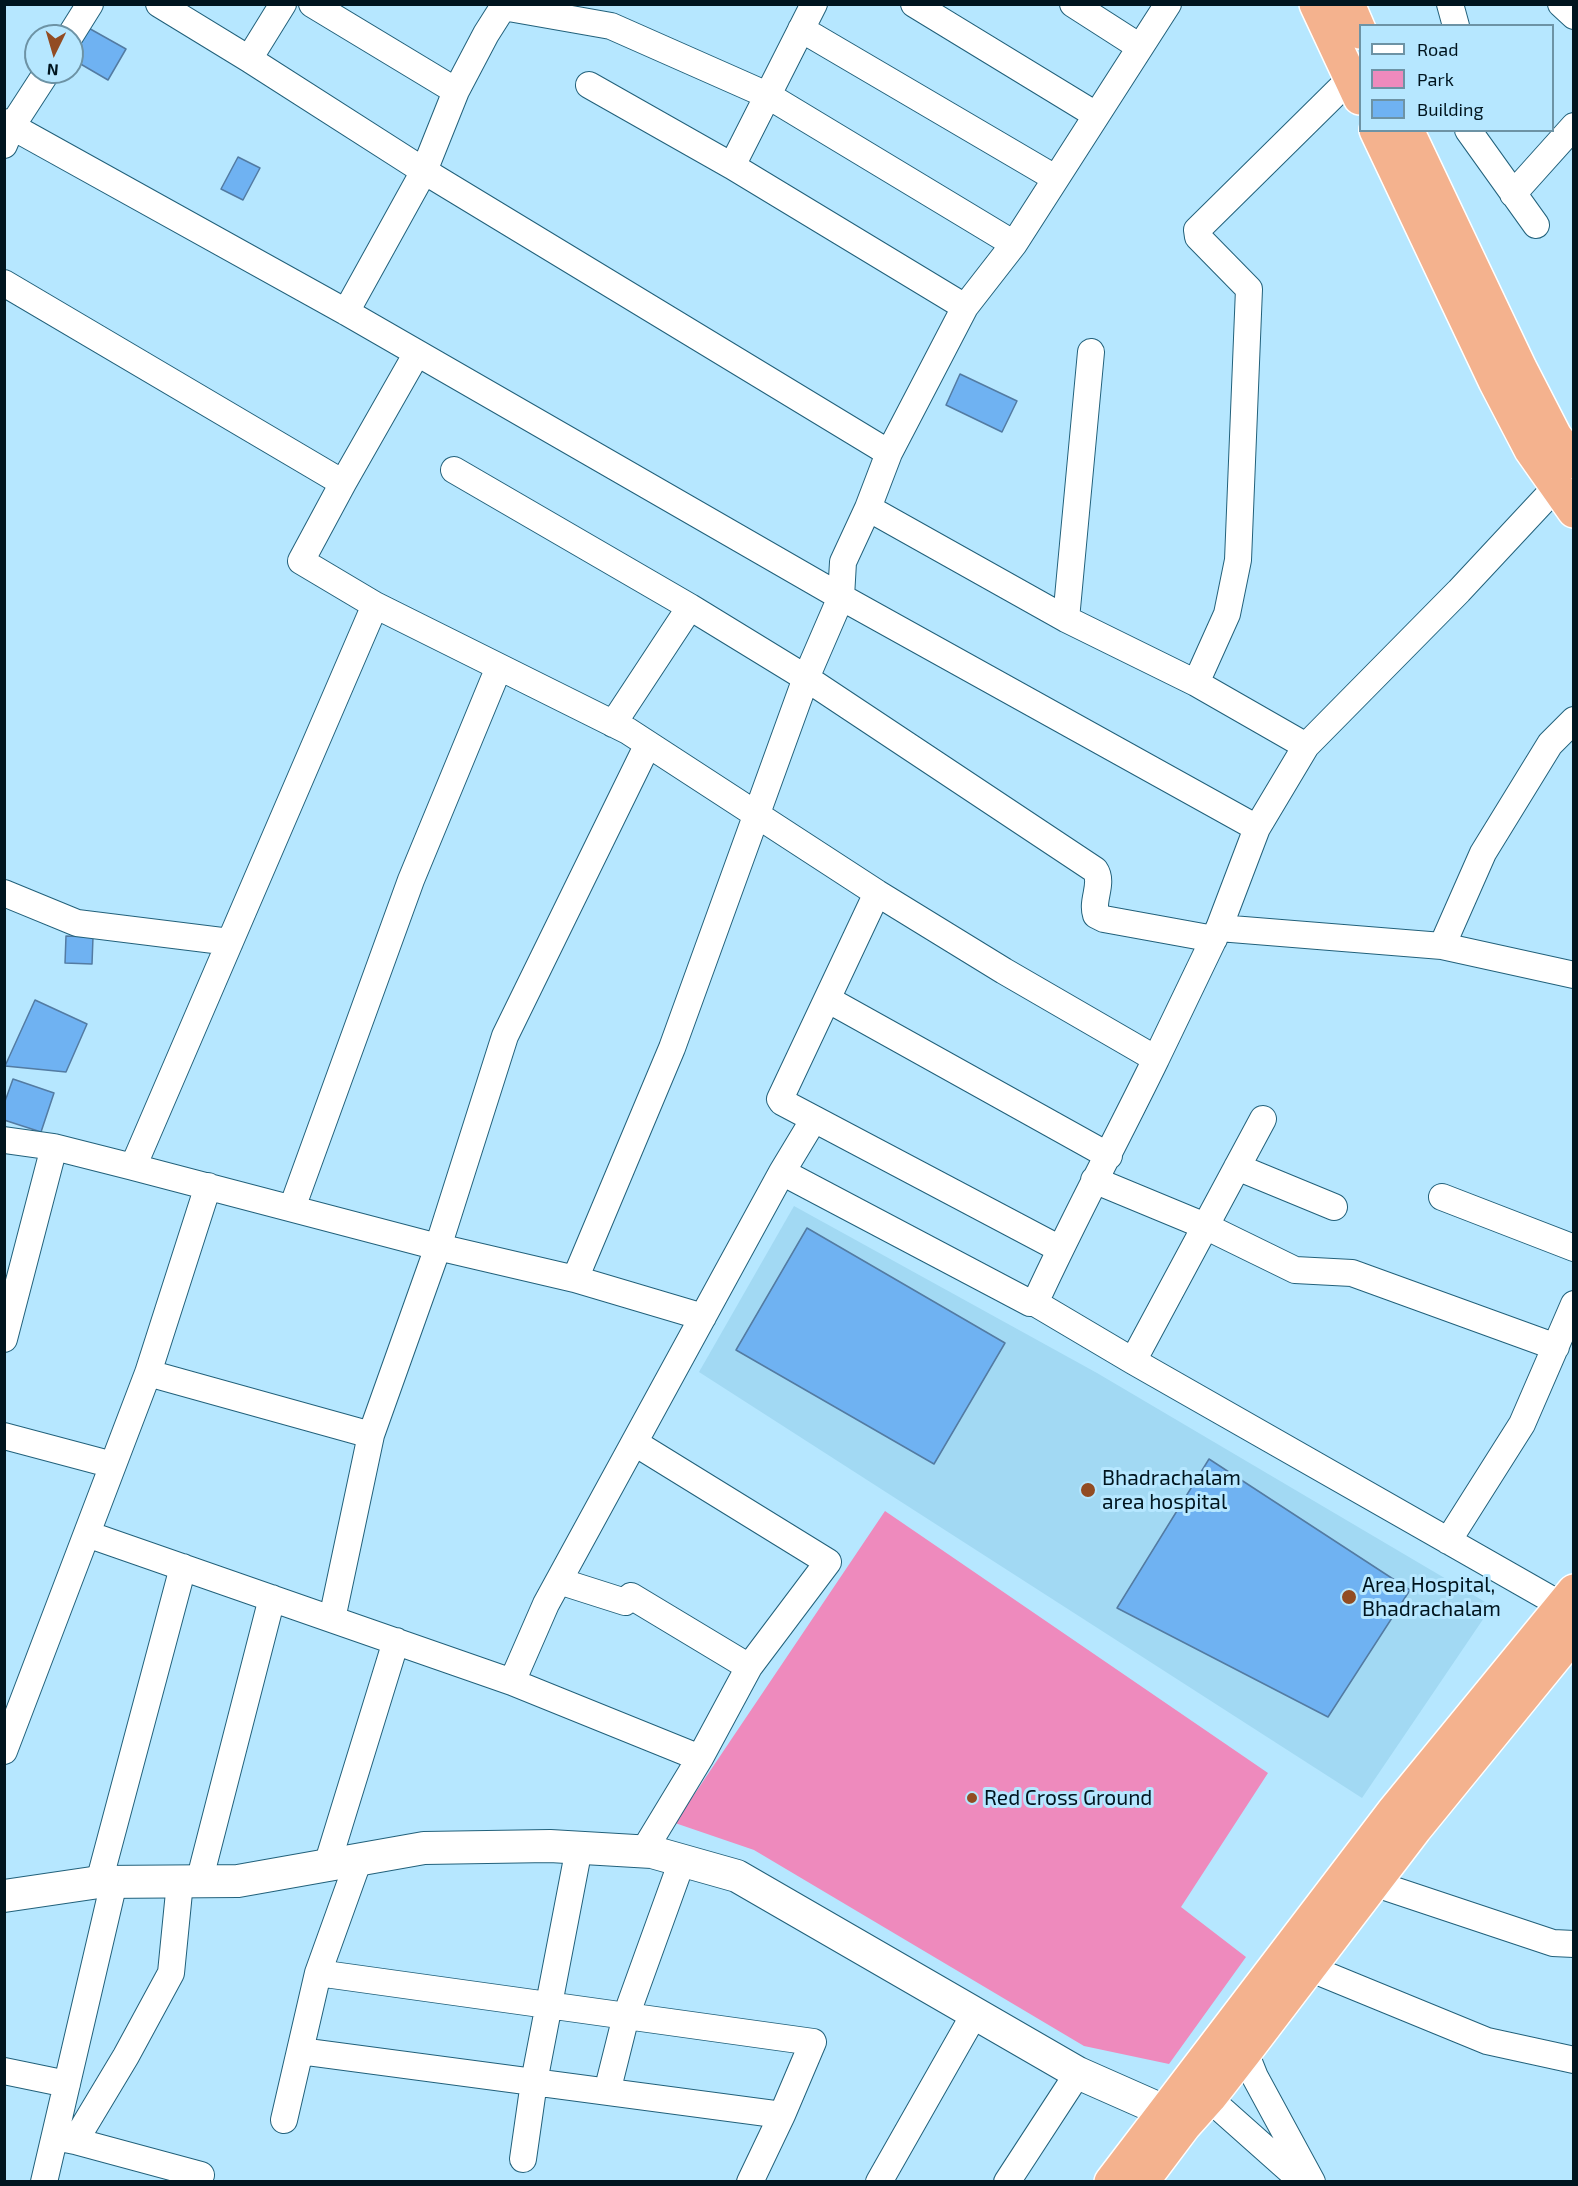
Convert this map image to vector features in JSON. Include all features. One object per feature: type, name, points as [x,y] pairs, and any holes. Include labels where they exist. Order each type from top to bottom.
[{"type":"highway","points":[[1316,4],[1356,88]]},
{"type":"highway","points":[[1377,132],[1495,381],[1531,450],[1568,487]]},
{"type":"highway","points":[[1408,132],[1520,368],[1555,436],[1568,487]]},
{"type":"highway","points":[[1234,2043],[1309,1968],[1415,1829],[1570,1611]]},
{"type":"highway","points":[[1111,2181],[1174,2118],[1234,2043],[1393,1812],[1570,1611]]},
{"type":"highway","points":[[1142,2181],[1174,2118]]},
{"type":"street","points":[[78,24],[90,4]]},
{"type":"street","points":[[159,4],[424,171],[889,453]]},
{"type":"street","points":[[249,59],[283,4]]},
{"type":"street","points":[[312,4],[456,91]]},
{"type":"street","points":[[732,166],[814,4]]},
{"type":"street","points":[[914,4],[1096,115]]},
{"type":"street","points":[[1073,4],[1140,47]]},
{"type":"street","points":[[575,1279],[672,1048],[806,678],[841,597],[843,562],[868,508],[889,453],[965,307],[1014,244],[1168,4]]},
{"type":"street","points":[[1450,4],[1455,24]]},
{"type":"street","points":[[1561,4],[1574,16]]},
{"type":"street","points":[[346,312],[424,171],[456,91],[486,34],[504,6],[611,26],[767,95],[1014,244]]},
{"type":"street","points":[[801,29],[1055,178]]},
{"type":"street","points":[[39,84],[7,131],[346,312],[841,597],[1257,828]]},
{"type":"street","points":[[589,85],[732,166],[965,307]]},
{"type":"street","points":[[1196,683],[1227,614],[1238,560],[1250,289],[1197,237],[1197,230],[1356,88]]},
{"type":"street","points":[[1514,194],[1574,126]]},
{"type":"street","points":[[1469,132],[1536,225]]},
{"type":"street","points":[[4,284],[343,483]]},
{"type":"street","points":[[1066,619],[1091,352]]},
{"type":"street","points":[[417,353],[301,561],[375,605],[613,724],[648,744],[877,893],[1004,971],[1156,1059]]},
{"type":"street","points":[[454,470],[690,607],[806,678],[1095,870],[1099,878],[1093,907],[1096,915],[1104,919],[1217,933],[1442,946],[1574,975]]},
{"type":"street","points":[[1035,1303],[1217,933],[1257,828],[1306,746],[1459,591],[1568,487]]},
{"type":"street","points":[[868,508],[1066,619],[1196,683],[1306,746]]},
{"type":"street","points":[[133,1167],[375,605]]},
{"type":"street","points":[[613,724],[690,607]]},
{"type":"street","points":[[292,1208],[411,880],[499,667]]},
{"type":"street","points":[[1442,946],[1483,853],[1550,744],[1574,720]]},
{"type":"street","points":[[332,1619],[371,1435],[438,1247],[505,1036],[648,744]]},
{"type":"street","points":[[4,893],[77,923],[230,942]]},
{"type":"street","points":[[877,893],[780,1099],[1060,1249]]},
{"type":"street","points":[[826,999],[1109,1156]]},
{"type":"street","points":[[512,1682],[546,1604],[782,1172],[814,1119]]},
{"type":"street","points":[[1133,1361],[1263,1119]]},
{"type":"street","points":[[4,1140],[54,1147],[133,1167],[438,1247],[575,1279],[703,1317]]},
{"type":"street","points":[[4,1339],[54,1147]]},
{"type":"street","points":[[1237,1167],[1334,1207]]},
{"type":"street","points":[[782,1172],[1030,1303],[1035,1303],[1570,1611]]},
{"type":"street","points":[[1094,1180],[1205,1226],[1295,1270],[1352,1273],[1556,1347]]},
{"type":"street","points":[[4,1751],[148,1373],[208,1186]]},
{"type":"street","points":[[1442,1197],[1574,1248]]},
{"type":"street","points":[[1448,1541],[1522,1424],[1574,1304]]},
{"type":"street","points":[[148,1373],[371,1435]]},
{"type":"street","points":[[4,1436],[113,1465]]},
{"type":"street","points":[[635,1443],[828,1562],[749,1667],[700,1758],[643,1852]]},
{"type":"street","points":[[87,1534],[512,1682],[700,1758]]},
{"type":"street","points":[[65,2139],[67,2084],[106,1882],[183,1567]]},
{"type":"street","points":[[559,1581],[625,1602],[631,1596],[749,1667]]},
{"type":"street","points":[[44,2181],[65,2139],[126,2056],[171,1973],[190,1882],[272,1598]]},
{"type":"street","points":[[327,1865],[396,1641]]},
{"type":"street","points":[[4,1896],[106,1882],[238,1881],[424,1848],[579,1848],[643,1852],[736,1876],[1078,2073],[1174,2118]]},
{"type":"street","points":[[523,2159],[534,2082],[579,1848]]},
{"type":"street","points":[[284,2120],[318,1973],[359,1859]]},
{"type":"street","points":[[607,2092],[626,2016],[682,1861]]},
{"type":"street","points":[[1374,1884],[1553,1943],[1574,1944]]},
{"type":"street","points":[[1309,1968],[1487,2042],[1574,2060]]},
{"type":"street","points":[[318,1973],[813,2042],[782,2115],[750,2181]]},
{"type":"street","points":[[879,2181],[975,2013]]},
{"type":"street","points":[[1234,2043],[1312,2181]]},
{"type":"street","points":[[300,2050],[782,2115]]},
{"type":"street","points":[[4,2071],[67,2084]]},
{"type":"street","points":[[1007,2181],[1078,2073]]},
{"type":"street","points":[[1199,2088],[1303,2181]]},
{"type":"street","points":[[65,2139],[201,2175]]},
{"type":"shaded area","name":"Bhadrachalam area hospital","points":[[794,1206],[1097,1373],[1492,1606],[1362,1798],[699,1372]]},
{"type":"green space","name":"Red Cross Ground","points":[[885,1511],[1268,1773],[1181,1907],[1246,1957],[1169,2064],[1084,2046],[754,1850],[675,1823]]},
{"type":"building","points":[[85,26],[126,49],[108,80],[84,66]]},
{"type":"building","points":[[238,157],[260,168],[243,200],[221,189]]},
{"type":"building","points":[[960,374],[1017,401],[1002,432],[946,405]]},
{"type":"building","points":[[66,936],[93,937],[92,964],[65,963]]},
{"type":"building","points":[[35,1000],[87,1024],[66,1072],[5,1066]]},
{"type":"building","points":[[13,1079],[54,1093],[41,1132],[4,1120],[4,1104]]},
{"type":"building","points":[[807,1228],[1005,1343],[934,1464],[736,1350]]},
{"type":"building","points":[[1209,1459],[1410,1590],[1328,1717],[1117,1608]]},
{"type":"place","name":"Bhadrachalam area hospital","points":[[1088,1490]]},
{"type":"place","name":"Area Hospital, Bhadrachalam","points":[[1349,1597]]},
{"type":"place","name":"Red Cross Ground","points":[[972,1798]]}]
